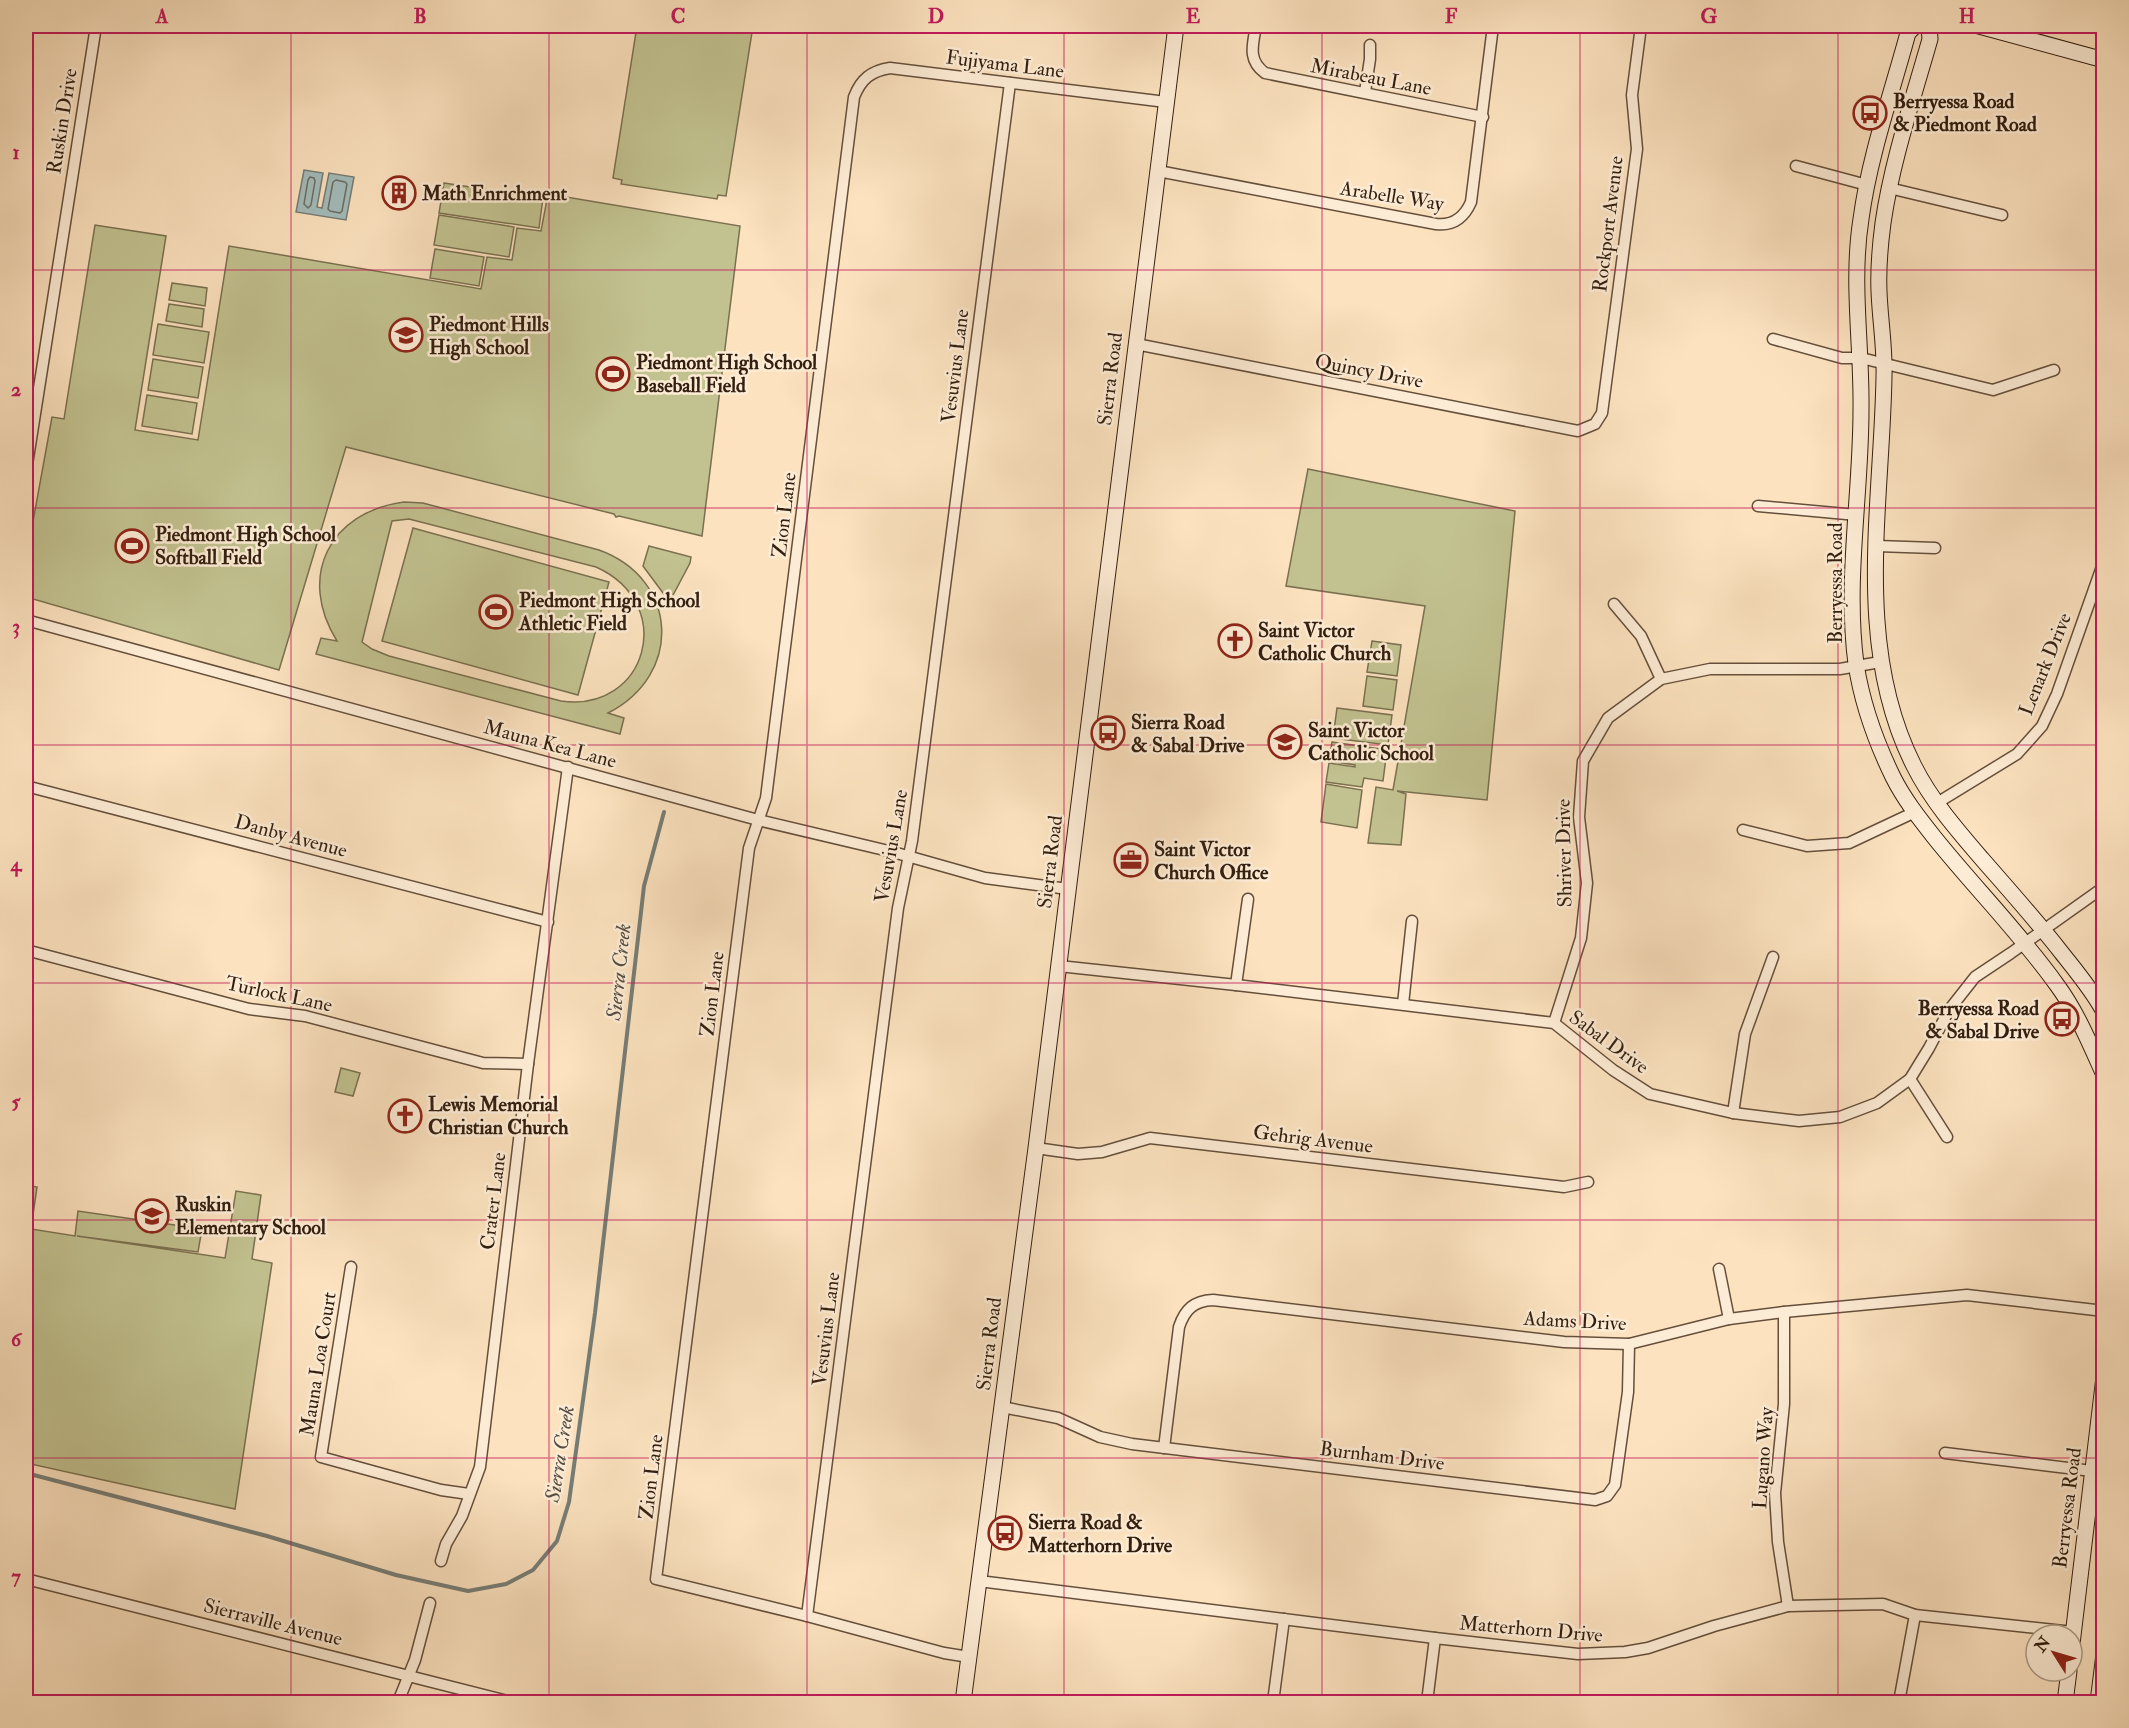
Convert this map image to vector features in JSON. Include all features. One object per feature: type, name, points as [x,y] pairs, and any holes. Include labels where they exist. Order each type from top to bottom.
[{"type":"main road","name":"Sierra Road","points":[[963,1702],[1036,1148],[1176,26]]},
{"type":"main road","name":"Berryessa Road","points":[[1915,26],[1908,33],[1860,219],[1857,293],[1861,358],[1861,413],[1853,587],[1857,666],[1869,719],[1894,778],[1915,812],[1958,867],[2057,985],[2078,1016],[2103,1075]]},
{"type":"main road","name":"Berryessa Road","points":[[1929,26],[1930,39],[1889,188],[1879,257],[1879,292],[1885,363],[1875,580],[1880,662],[1902,739],[1914,767],[1955,828],[2076,971],[2103,1012]]},
{"type":"main road","points":[[1979,26],[2103,60]]},
{"type":"main road","name":"Berryessa Road","points":[[2075,1623],[2103,1377]]},
{"type":"main road","points":[[2098,1702],[2103,1654]]},
{"type":"main road","points":[[2065,1702],[2067,1683]]},
{"type":"street","name":"Ruskin Drive","points":[[26,471],[96,26]]},
{"type":"street","name":"Mirabeau Lane","points":[[1256,26],[1252,53],[1255,65],[1265,73],[1483,117]]},
{"type":"street","name":"Arabelle Way","points":[[1158,171],[1442,225],[1452,223],[1461,218],[1471,202],[1493,26]]},
{"type":"street","name":"Rockport Avenue","points":[[1595,424],[1602,413],[1637,149],[1632,95],[1641,26]]},
{"type":"street","points":[[1365,93],[1370,45]]},
{"type":"street","name":"Fujiyama Lane","points":[[854,98],[858,86],[867,76],[877,70],[890,68],[1166,102]]},
{"type":"street","name":"Vesuvius Lane","points":[[807,1616],[898,908],[909,857],[1010,83]]},
{"type":"street","name":"Zion Lane","points":[[854,98],[766,798],[749,848],[656,1579],[944,1653],[969,1657]]},
{"type":"street","points":[[1796,166],[1867,185]]},
{"type":"street","points":[[1889,188],[2002,215]]},
{"type":"street","points":[[1773,339],[1842,358],[1861,358],[1885,363],[1993,390],[2054,370]]},
{"type":"street","name":"Quincy Drive","points":[[1136,344],[1578,430],[1595,424]]},
{"type":"street","points":[[1758,506],[1857,515]]},
{"type":"street","points":[[1877,546],[1935,548]]},
{"type":"street","name":"Lenark Drive","points":[[1937,803],[2017,754],[2042,726],[2057,694],[2103,561]]},
{"type":"street","points":[[1614,604],[1641,636],[1661,679]]},
{"type":"street","name":"Mauna Kea Lane","points":[[26,620],[758,820],[985,878],[1068,889]]},
{"type":"street","name":"Shriver Drive","points":[[1554,1023],[1581,939],[1587,883],[1579,817],[1583,761],[1608,718],[1661,679],[1710,669],[1840,669],[1880,662]]},
{"type":"street","name":"Crater Lane","points":[[441,1561],[446,1544],[462,1515],[480,1467],[528,1064],[567,767]]},
{"type":"street","name":"Danby Avenue","points":[[26,786],[548,921]]},
{"type":"street","points":[[1743,830],[1807,846],[1849,843],[1915,812]]},
{"type":"street","name":"Sabal Drive","points":[[1059,966],[1554,1023],[1613,1070],[1650,1094],[1733,1113],[1799,1121],[1840,1117],[1877,1103],[1910,1079],[1948,1010],[1975,977],[2103,887]]},
{"type":"street","points":[[1236,985],[1248,899]]},
{"type":"street","points":[[1403,1004],[1412,921]]},
{"type":"street","name":"Turlock Lane","points":[[26,950],[249,1009],[305,1016],[483,1063],[528,1064]]},
{"type":"street","points":[[1733,1113],[1745,1034],[1773,957]]},
{"type":"street","points":[[1910,1079],[1947,1137]]},
{"type":"street","name":"Gehrig Avenue","points":[[1036,1148],[1078,1154],[1102,1152],[1150,1138],[1564,1187],[1588,1182]]},
{"type":"street","name":"Mauna Loa Court","points":[[351,1267],[321,1457],[441,1490],[469,1494]]},
{"type":"street","points":[[1719,1269],[1730,1319]]},
{"type":"street","name":"Adams Drive","points":[[1164,1448],[1179,1327],[1183,1315],[1191,1306],[1201,1301],[1213,1300],[1564,1342],[1629,1344],[1730,1319],[1967,1295],[2103,1311]]},
{"type":"street","name":"Lugano Way","points":[[1784,1312],[1784,1404],[1775,1493],[1778,1542],[1788,1606]]},
{"type":"street","name":"Burnham Drive","points":[[1002,1407],[1058,1418],[1100,1437],[1164,1448],[1595,1500],[1607,1496],[1615,1485],[1628,1392],[1629,1344]]},
{"type":"street","points":[[1945,1453],[2092,1471]]},
{"type":"street","name":"Sierraville Avenue","points":[[26,1579],[511,1702]]},
{"type":"street","name":"Matterhorn Drive","points":[[979,1581],[1578,1654],[1625,1652],[1648,1648],[1714,1626],[1788,1606],[1883,1604],[1915,1615],[2024,1631]]},
{"type":"street","points":[[398,1702],[415,1660],[430,1603]]},
{"type":"street","points":[[1899,1702],[1915,1615]]},
{"type":"street","points":[[1273,1702],[1284,1619]]},
{"type":"street","points":[[1427,1702],[1435,1638]]},
{"type":"green space","points":[[637,26],[753,26],[726,196],[718,195],[717,199],[621,184],[622,180],[613,178]]},
{"type":"green space","points":[[444,183],[543,198],[539,228],[439,213]]},
{"type":"green space","points":[[548,194],[740,226],[702,536],[616,517],[614,514],[346,447],[279,670],[26,597],[26,560],[52,417],[64,419],[95,225],[166,236],[135,430],[198,440],[229,246],[481,289],[487,257],[512,260],[517,228],[541,231]]},
{"type":"green space","points":[[439,215],[514,227],[509,257],[434,245]]},
{"type":"green space","points":[[435,249],[484,257],[479,286],[430,278]]},
{"type":"green space","points":[[172,283],[207,288],[205,306],[169,300]]},
{"type":"green space","points":[[169,304],[204,309],[202,327],[166,321]]},
{"type":"green space","points":[[158,324],[209,332],[204,363],[153,355]]},
{"type":"green space","points":[[153,359],[203,367],[198,398],[148,390]]},
{"type":"green space","points":[[147,395],[197,403],[192,434],[142,426]]},
{"type":"green space","points":[[1308,469],[1515,511],[1487,800],[1397,791],[1406,794],[1401,845],[1368,843],[1376,787],[1393,790],[1425,606],[1286,586]]},
{"type":"green space","points":[[404,502],[423,503],[599,550],[625,564],[645,582],[657,604],[662,628],[659,652],[649,676],[632,696],[608,713],[624,718],[620,734],[316,654],[321,638],[337,641],[325,617],[320,594],[321,572],[327,551],[339,534],[356,519],[378,508]],"holes":[[[409,519],[596,567],[622,584],[637,605],[644,629],[642,652],[631,674],[614,690],[591,700],[561,701],[389,656],[362,642],[392,521]]]},
{"type":"green space","name":"Piedmont High School Athletic Field","points":[[413,528],[609,582],[578,695],[382,641]]},
{"type":"green space","points":[[649,546],[691,557],[672,597],[666,597],[643,566]]},
{"type":"green space","points":[[1372,641],[1401,645],[1397,676],[1367,672]]},
{"type":"green space","points":[[1367,676],[1397,680],[1393,710],[1363,706]]},
{"type":"green space","points":[[1337,708],[1392,715],[1388,745],[1333,738]]},
{"type":"green space","points":[[1332,742],[1387,750],[1383,781],[1364,778],[1362,787],[1326,782],[1329,763],[1355,767],[1355,765],[1329,761]]},
{"type":"green space","points":[[1326,784],[1362,790],[1357,828],[1321,822]]},
{"type":"green space","points":[[341,1068],[360,1073],[353,1096],[335,1092]]},
{"type":"green space","points":[[26,1185],[37,1187],[31,1229],[75,1236],[78,1211],[202,1229],[198,1252],[77,1236],[225,1258],[236,1191],[261,1195],[252,1259],[272,1263],[235,1509],[26,1463]]},
{"type":"water","points":[[304,170],[323,173],[317,207],[322,208],[329,173],[354,177],[346,220],[296,212]]},
{"type":"waterway","name":"Sierra Creek","points":[[26,1473],[267,1536],[396,1575],[468,1591],[506,1584],[533,1570],[557,1541],[569,1502],[595,1313],[644,886],[664,812]]},
{"type":"place","name":"Berryessa Road & Piedmont Road","points":[[1870,113]]},
{"type":"place","name":"Math Enrichment","points":[[399,193]]},
{"type":"place","name":"Piedmont Hills High School","points":[[406,335]]},
{"type":"place","name":"Piedmont High School Baseball Field","points":[[613,374]]},
{"type":"place","name":"Piedmont High School Softball Field","points":[[132,546]]},
{"type":"place","name":"Piedmont High School Athletic Field","points":[[496,612]]},
{"type":"place","name":"Saint Victor Catholic Church","points":[[1235,641]]},
{"type":"place","name":"Sierra Road & Sabal Drive","points":[[1108,733]]},
{"type":"place","name":"Saint Victor Catholic School","points":[[1285,742]]},
{"type":"place","name":"Saint Victor Church Office","points":[[1131,860]]},
{"type":"place","name":"Berryessa Road & Sabal Drive","points":[[2062,1019]]},
{"type":"place","name":"Lewis Memorial Christian Church","points":[[405,1116]]},
{"type":"place","name":"Ruskin Elementary School","points":[[152,1216]]},
{"type":"place","name":"Sierra Road & Matterhorn Drive","points":[[1005,1533]]}]
